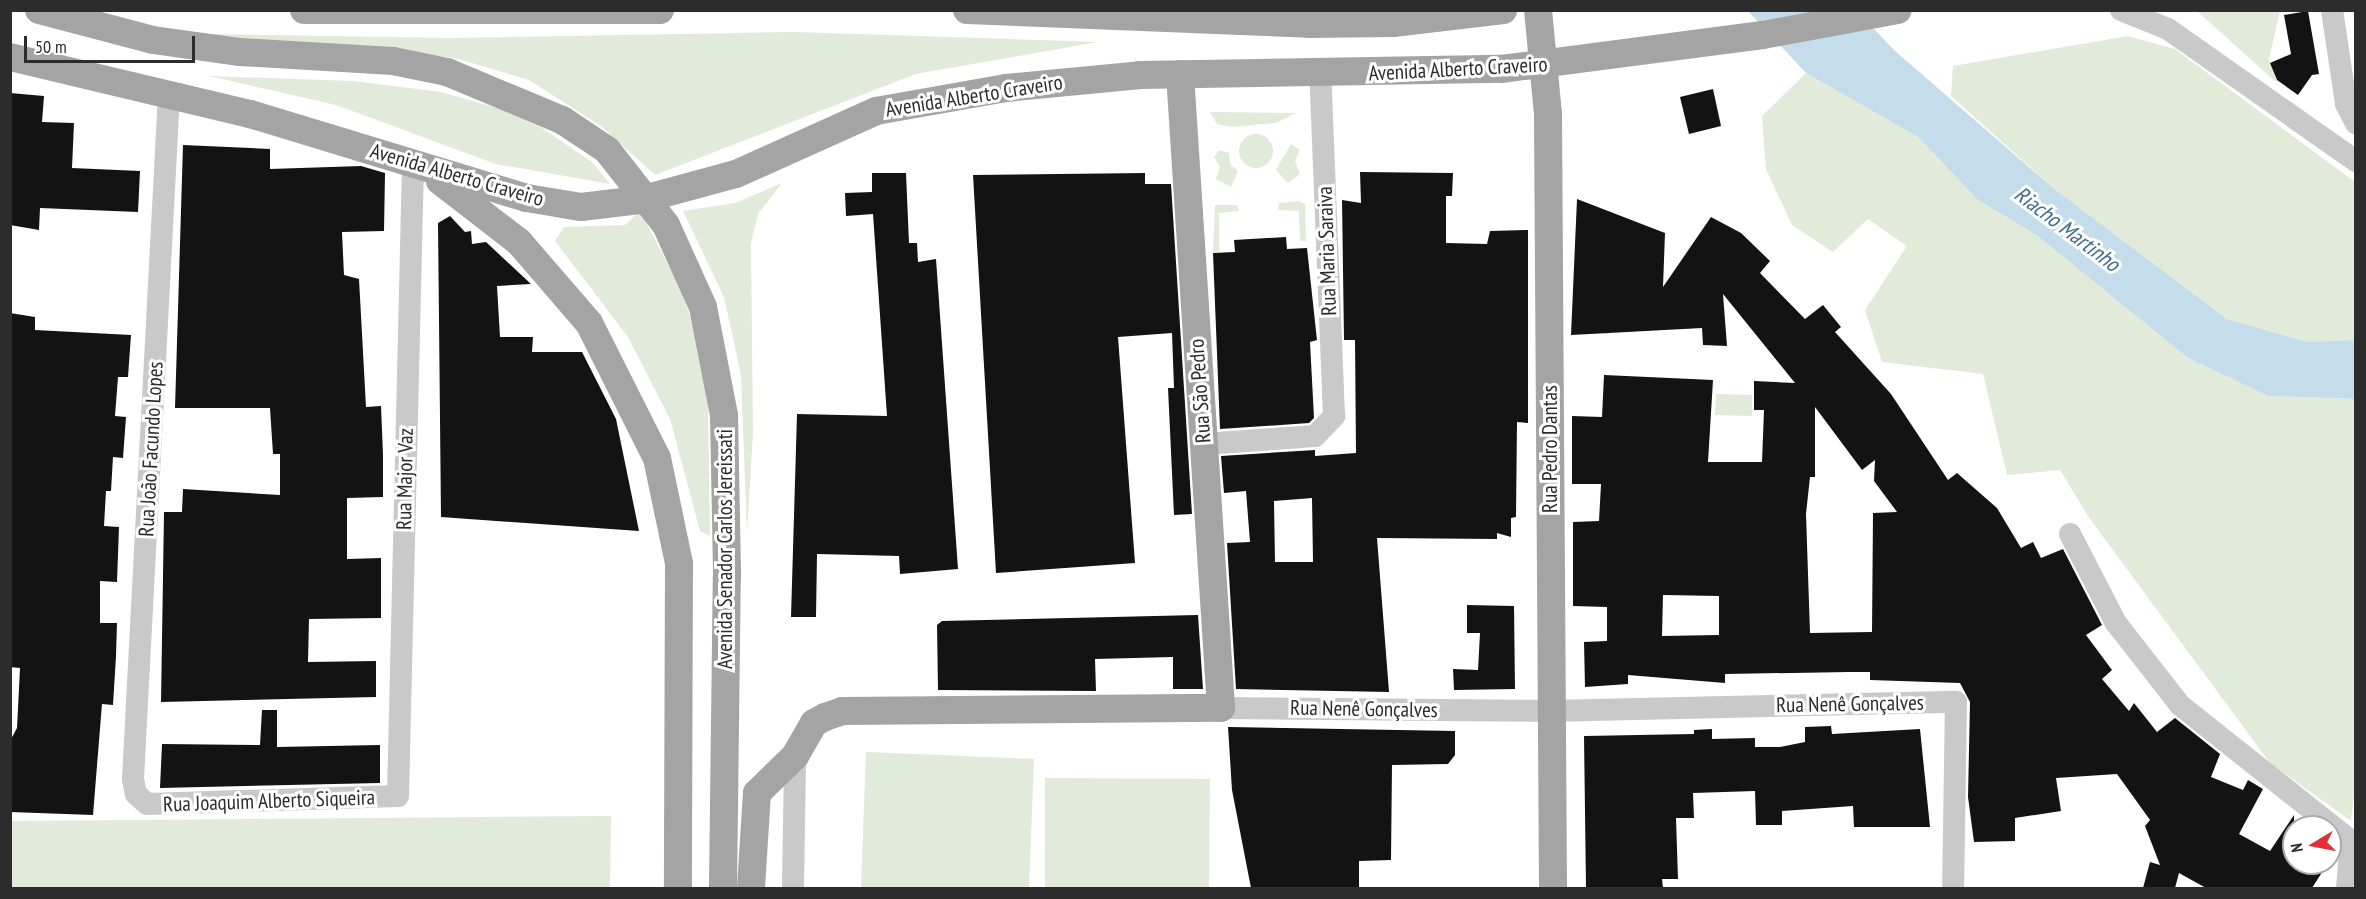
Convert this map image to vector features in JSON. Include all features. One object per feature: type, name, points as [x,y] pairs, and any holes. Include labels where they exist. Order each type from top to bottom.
[{"type":"main road","name":"Avenida Senador Carlos Jereissati","points":[[39,10],[153,40],[240,52],[393,62],[447,72],[562,120],[607,150],[666,225],[704,307],[724,415],[727,577],[723,888]]},
{"type":"main road","points":[[304,10],[660,10]]},
{"type":"main road","points":[[967,10],[1309,24],[1393,24],[1503,10]]},
{"type":"main road","name":"Rua Pedro Dantas","points":[[1538,10],[1543,65],[1551,402],[1549,711],[1553,888]]},
{"type":"main road","name":"Avenida Alberto Craveiro","points":[[10,57],[169,94],[413,163],[527,198],[581,207],[628,203],[736,174],[876,111],[1006,88],[1180,74],[1320,74],[1543,65],[1763,35],[1888,13]]},
{"type":"main road","name":"Rua São Pedro","points":[[1180,74],[1221,708]]},
{"type":"main road","name":"Avenida Senador Carlos Jereissati","points":[[413,163],[519,242],[589,323],[657,458],[679,563],[678,888]]},
{"type":"main road","name":"Rua Nenê Gonçalves","points":[[751,888],[754,802],[795,756],[814,723],[842,711],[1221,708]]},
{"type":"street","points":[[2121,10],[2168,20],[2355,161]]},
{"type":"street","points":[[2332,10],[2346,104],[2355,124]]},
{"type":"street","name":"Rua Maria Saraiva","points":[[1204,444],[1315,436],[1330,427],[1334,416],[1320,74]]},
{"type":"street","name":"Rua João Facundo Lopes","points":[[141,801],[133,779],[169,94]]},
{"type":"street","name":"Rua Major Vaz","points":[[398,796],[413,163]]},
{"type":"street","points":[[2070,534],[2116,623],[2181,705],[2350,841],[2347,888]]},
{"type":"street","name":"Rua Nenê Gonçalves","points":[[1221,708],[1549,711],[1956,702],[1953,888]]},
{"type":"street","points":[[793,888],[795,756]]},
{"type":"street","name":"Rua Joaquim Alberto Siqueira","points":[[141,801],[157,806],[398,796]]},
{"type":"green space","points":[[2197,11],[2280,11],[2269,59],[2277,83]]},
{"type":"green space","points":[[794,32],[1098,42],[916,74],[655,175],[601,126],[529,80],[455,58],[346,45],[203,40],[203,34],[452,38]]},
{"type":"green space","points":[[2128,36],[2175,49],[2355,182],[2355,340],[2307,342],[2227,319],[2052,187],[1951,96],[1953,66]]},
{"type":"green space","points":[[1806,73],[1918,137],[1978,200],[2035,234],[2188,358],[2268,396],[2355,399],[2356,774],[2351,821],[2270,763],[2090,519],[2060,470],[2007,475],[1983,374],[1882,362],[1865,310],[1907,246],[1868,219],[1833,252],[1792,225],[1766,169],[1762,116]]},
{"type":"green space","points":[[209,76],[353,81],[441,92],[501,109],[542,128],[592,162],[610,184],[496,164],[336,105]]},
{"type":"green space","points":[[1210,112],[1296,113],[1276,123],[1232,127],[1217,124]]},
{"type":"green space","points":[[1256,134],[1268,139],[1273,151],[1268,163],[1256,168],[1244,163],[1239,151],[1244,139]]},
{"type":"green space","points":[[1291,144],[1300,150],[1295,161],[1300,174],[1288,183],[1276,170]]},
{"type":"green space","points":[[1219,150],[1229,153],[1230,164],[1238,171],[1231,187],[1216,179],[1220,167],[1214,157]]},
{"type":"green space","points":[[782,183],[758,214],[751,244],[753,433],[747,534],[741,375],[724,297],[683,211],[735,203]]},
{"type":"green space","points":[[1299,201],[1305,204],[1306,241],[1300,241],[1299,211],[1278,210],[1279,203]]},
{"type":"green space","points":[[1215,205],[1237,205],[1239,211],[1219,213],[1219,252],[1213,252]]},
{"type":"green space","points":[[640,211],[683,293],[700,351],[708,408],[710,536],[700,531],[670,419],[628,337],[555,241],[564,227],[625,225]]},
{"type":"green space","points":[[1716,394],[1752,395],[1752,416],[1715,415]]},
{"type":"green space","points":[[866,752],[1034,759],[1029,888],[861,888]]},
{"type":"green space","points":[[1045,778],[1210,779],[1209,888],[1045,888]]},
{"type":"green space","points":[[611,816],[610,888],[11,888],[11,821]]},
{"type":"water","name":"Riacho Martinho","points":[[1748,11],[1857,11],[1895,51],[2052,187],[2227,319],[2307,342],[2355,340],[2355,399],[2268,396],[2188,358],[2035,234],[1978,200],[1918,137],[1806,73]]},
{"type":"building","points":[[2308,11],[2319,74],[2312,75],[2298,95],[2277,80],[2270,63],[2291,54],[2284,15]]},
{"type":"building","points":[[1713,89],[1721,126],[1689,134],[1680,97]]},
{"type":"building","points":[[10,93],[44,96],[42,122],[74,123],[72,168],[140,171],[138,212],[40,208],[39,230],[10,225]]},
{"type":"building","points":[[183,145],[270,149],[270,169],[361,166],[385,173],[384,231],[342,232],[344,275],[359,279],[366,407],[381,406],[383,455],[383,497],[347,498],[347,559],[381,558],[381,618],[309,619],[308,662],[376,661],[376,697],[161,702],[164,512],[182,512],[183,489],[280,495],[280,454],[273,454],[270,408],[175,408]]},
{"type":"building","points":[[1360,172],[1453,173],[1452,196],[1446,196],[1446,243],[1487,244],[1490,231],[1528,230],[1528,423],[1517,422],[1516,517],[1511,518],[1511,537],[1497,533],[1497,539],[1377,538],[1389,692],[1236,689],[1227,543],[1250,542],[1246,491],[1224,493],[1221,456],[1315,450],[1315,456],[1356,453],[1355,340],[1344,340],[1342,200],[1361,203]],"holes":[[[1312,498],[1313,562],[1275,562],[1274,501]]]},
{"type":"building","points":[[872,173],[906,173],[909,243],[917,243],[918,262],[936,259],[958,569],[900,574],[899,556],[817,554],[816,617],[791,617],[797,414],[887,416],[873,214],[846,216],[845,193],[872,192]]},
{"type":"building","points":[[1145,173],[1145,184],[1171,184],[1192,514],[1174,515],[1168,388],[1174,388],[1172,333],[1118,337],[1135,563],[996,573],[973,175]]},
{"type":"building","points":[[1577,199],[1665,233],[1663,287],[1711,217],[1741,233],[1770,261],[1760,273],[1805,319],[1823,305],[1841,327],[1835,332],[1891,394],[1948,480],[1957,473],[1997,508],[2021,548],[2033,542],[2041,558],[2063,549],[2102,625],[2086,635],[2112,670],[2102,679],[2129,711],[2134,703],[2157,732],[2175,718],[2220,754],[2211,777],[2243,790],[2248,780],[2263,789],[2239,834],[2270,851],[2282,833],[2282,875],[2320,875],[2312,888],[2206,888],[2179,873],[2175,888],[2143,888],[2150,862],[2160,865],[2145,826],[2150,820],[2117,774],[2056,778],[2061,811],[2015,818],[2015,841],[1974,842],[1968,797],[1970,702],[1960,683],[1870,680],[1870,672],[1849,672],[1725,674],[1725,683],[1628,675],[1628,684],[1585,687],[1584,642],[1607,641],[1607,607],[1573,606],[1573,522],[1599,521],[1601,484],[1572,484],[1572,416],[1602,417],[1604,375],[1713,380],[1708,462],[1762,462],[1764,410],[1754,410],[1754,381],[1795,383],[1723,294],[1727,346],[1703,345],[1702,328],[1571,335]],"holes":[[[1815,407],[1862,470],[1875,460],[1874,481],[1897,512],[1873,513],[1872,632],[1810,633],[1806,514],[1810,477],[1815,477]],[[1663,595],[1719,596],[1719,635],[1662,636]]]},
{"type":"building","points":[[450,216],[465,232],[471,231],[472,244],[486,242],[531,284],[497,286],[500,337],[533,337],[532,352],[582,352],[616,419],[639,531],[441,517],[438,223]]},
{"type":"building","points":[[1286,237],[1287,249],[1307,248],[1317,340],[1310,342],[1314,418],[1309,423],[1220,429],[1213,253],[1235,252],[1234,240]]},
{"type":"building","points":[[10,313],[35,317],[35,330],[131,335],[128,377],[118,377],[115,416],[126,417],[123,458],[113,457],[111,491],[106,491],[104,526],[119,527],[117,582],[100,581],[100,623],[117,623],[116,656],[113,705],[102,704],[93,815],[10,812],[10,741],[17,728],[20,668],[10,667]]},
{"type":"building","points":[[1467,605],[1514,606],[1515,689],[1454,690],[1453,669],[1478,670],[1480,633],[1467,633]]},
{"type":"building","points":[[1198,615],[1203,689],[1173,689],[1173,657],[1095,659],[1096,691],[938,690],[937,625],[942,621]]},
{"type":"building","points":[[262,710],[277,710],[277,747],[380,745],[380,783],[160,788],[162,744],[260,745]]},
{"type":"building","points":[[1831,726],[1832,734],[1920,729],[1930,827],[1854,827],[1853,806],[1782,811],[1782,825],[1756,825],[1755,791],[1693,793],[1694,818],[1676,818],[1678,879],[1662,879],[1663,888],[1586,888],[1584,736],[1694,734],[1694,730],[1712,729],[1712,739],[1755,738],[1755,747],[1780,747],[1805,742],[1805,727]]},
{"type":"building","points":[[1228,727],[1455,731],[1455,755],[1448,764],[1392,765],[1391,860],[1359,861],[1359,888],[1251,888],[1232,790]]}]
